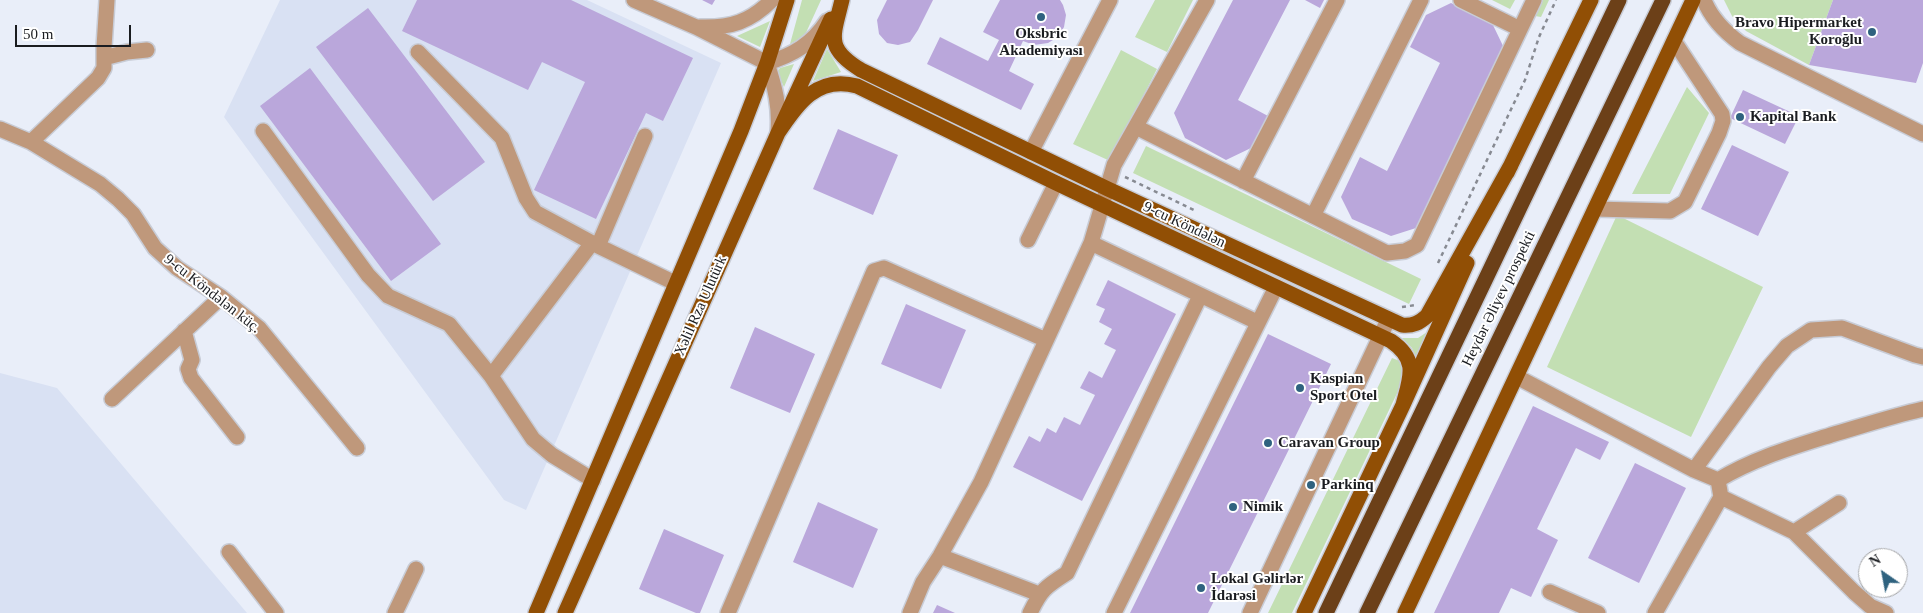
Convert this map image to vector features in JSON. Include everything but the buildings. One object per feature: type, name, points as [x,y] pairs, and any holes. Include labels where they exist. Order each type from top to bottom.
[{"type":"highway","name":"Heydər Əliyev prospekti","points":[[1326,613],[1619,0]]},
{"type":"highway","name":"Heydər Əliyev prospekti","points":[[1367,613],[1663,0]]},
{"type":"main road","points":[[767,63],[787,0]]},
{"type":"main road","name":"Xəlil Rza Ulutürk","points":[[565,613],[778,133],[840,0]]},
{"type":"main road","name":"9-cu Köndələn","points":[[840,0],[834,37],[835,46],[847,62],[1108,189],[1391,314],[1402,325],[1411,326],[1427,316],[1510,165]]},
{"type":"main road","points":[[1304,613],[1403,405],[1510,165],[1590,0]]},
{"type":"main road","points":[[1405,613],[1693,0]]},
{"type":"main road","name":"Xəlil Rza Ulutürk","points":[[536,613],[741,131],[767,63]]},
{"type":"main road","name":"9-cu Köndələn","points":[[778,133],[792,112],[811,93],[838,82],[857,86],[1056,183],[1381,336],[1398,346],[1408,359],[1410,376],[1403,405]]},
{"type":"street","points":[[31,142],[98,78],[104,68],[107,0]]},
{"type":"street","points":[[634,0],[696,27],[767,63],[785,58],[807,44],[823,26],[840,0]]},
{"type":"street","points":[[737,48],[729,41],[727,34],[731,28],[752,17],[772,0]]},
{"type":"street","points":[[1031,152],[1110,0]]},
{"type":"street","points":[[910,613],[923,582],[940,556],[981,482],[1091,243],[1113,171],[1207,0]]},
{"type":"street","points":[[1243,181],[1336,0]]},
{"type":"street","points":[[1313,216],[1421,0]]},
{"type":"street","points":[[1462,0],[1520,29]]},
{"type":"street","points":[[1136,127],[1387,253],[1404,251],[1417,245],[1534,0]]},
{"type":"street","points":[[1704,0],[1715,20],[1740,43],[1923,134]]},
{"type":"street","points":[[696,27],[720,27],[737,24]]},
{"type":"street","points":[[1595,209],[1670,211],[1679,207],[1685,202],[1719,133],[1723,122],[1722,114],[1674,42]]},
{"type":"street","points":[[104,58],[128,52],[148,50]]},
{"type":"street","points":[[418,52],[502,138],[526,198],[535,212],[595,245],[675,283]]},
{"type":"street","points":[[767,63],[779,105],[778,133]]},
{"type":"street","name":"9-cu Köndələn küç.","points":[[0,129],[31,142],[100,184],[133,214],[156,248],[177,268],[221,297],[258,328],[357,448]]},
{"type":"street","points":[[263,131],[368,275],[388,296],[449,324],[491,376],[533,439],[552,455],[594,480]]},
{"type":"street","points":[[491,376],[595,245],[646,136]]},
{"type":"street","points":[[1028,240],[1056,183]]},
{"type":"street","points":[[1091,243],[1258,322]]},
{"type":"street","points":[[728,613],[874,271],[884,268],[1046,340]]},
{"type":"street","points":[[1114,613],[1276,287]]},
{"type":"street","points":[[1030,613],[1039,594],[1053,582],[1067,574],[1200,296]]},
{"type":"street","points":[[112,399],[221,297]]},
{"type":"street","points":[[1250,613],[1391,314]]},
{"type":"street","points":[[1694,470],[1769,367],[1788,346],[1811,330],[1842,328],[1915,355],[1923,356]]},
{"type":"street","points":[[184,331],[192,360],[188,369],[191,378],[237,437]]},
{"type":"street","points":[[1516,377],[1694,470],[1718,480]]},
{"type":"street","points":[[1718,480],[1742,466],[1783,450],[1897,415],[1923,409]]},
{"type":"street","points":[[1655,613],[1721,497],[1718,480]]},
{"type":"street","points":[[1721,497],[1794,532],[1854,592],[1870,606],[1886,613]]},
{"type":"street","points":[[1794,532],[1839,502]]},
{"type":"street","points":[[229,552],[276,613]]},
{"type":"street","points":[[940,556],[1039,594]]},
{"type":"street","points":[[395,613],[416,569]]},
{"type":"street","points":[[1550,592],[1598,613]]},
{"type":"path","points":[[1435,269],[1525,80],[1539,37],[1556,0]]},
{"type":"path","points":[[1113,171],[1201,214]]},
{"type":"path","points":[[1391,314],[1418,304]]},
{"type":"shaded area","points":[[280,0],[587,0],[721,63],[526,510],[504,500],[224,117]]},
{"type":"shaded area","points":[[0,373],[57,388],[247,613],[0,613]]},
{"type":"green space","points":[[802,0],[821,0],[804,37],[790,44]]},
{"type":"green space","points":[[1155,0],[1193,0],[1167,52],[1135,37]]},
{"type":"green space","points":[[1492,0],[1515,0],[1510,9]]},
{"type":"green space","points":[[1543,0],[1549,0],[1541,17],[1535,16]]},
{"type":"green space","points":[[1724,0],[1833,0],[1809,65],[1746,31],[1732,16]]},
{"type":"green space","points":[[770,21],[760,47],[737,36]]},
{"type":"green space","points":[[827,49],[841,72],[813,81]]},
{"type":"green space","points":[[1121,50],[1157,69],[1110,161],[1073,144]]},
{"type":"green space","points":[[794,64],[784,87],[777,72],[780,68]]},
{"type":"green space","points":[[1687,87],[1709,113],[1670,194],[1632,194]]},
{"type":"green space","points":[[1146,146],[1421,279],[1409,304],[1133,173]]},
{"type":"green space","points":[[1617,215],[1763,287],[1691,437],[1547,367]]},
{"type":"green space","points":[[1427,332],[1416,358],[1412,348],[1402,338],[1418,338]]},
{"type":"green space","points":[[1392,358],[1400,361],[1404,367],[1401,385],[1292,613],[1268,613]]},
{"type":"place","name":"Oksbric Akademiyası","points":[[1041,17]]},
{"type":"place","name":"Bravo Hipermarket Koroğlu","points":[[1872,32]]},
{"type":"place","name":"Kapital Bank","points":[[1740,117]]},
{"type":"place","name":"Kaspian Sport Otel","points":[[1300,388]]},
{"type":"place","name":"Caravan Group","points":[[1268,443]]},
{"type":"place","name":"Parkinq","points":[[1311,485]]},
{"type":"place","name":"Nimik","points":[[1233,507]]},
{"type":"place","name":"Lokal Gəlirlər İdarəsi","points":[[1201,588]]}]
